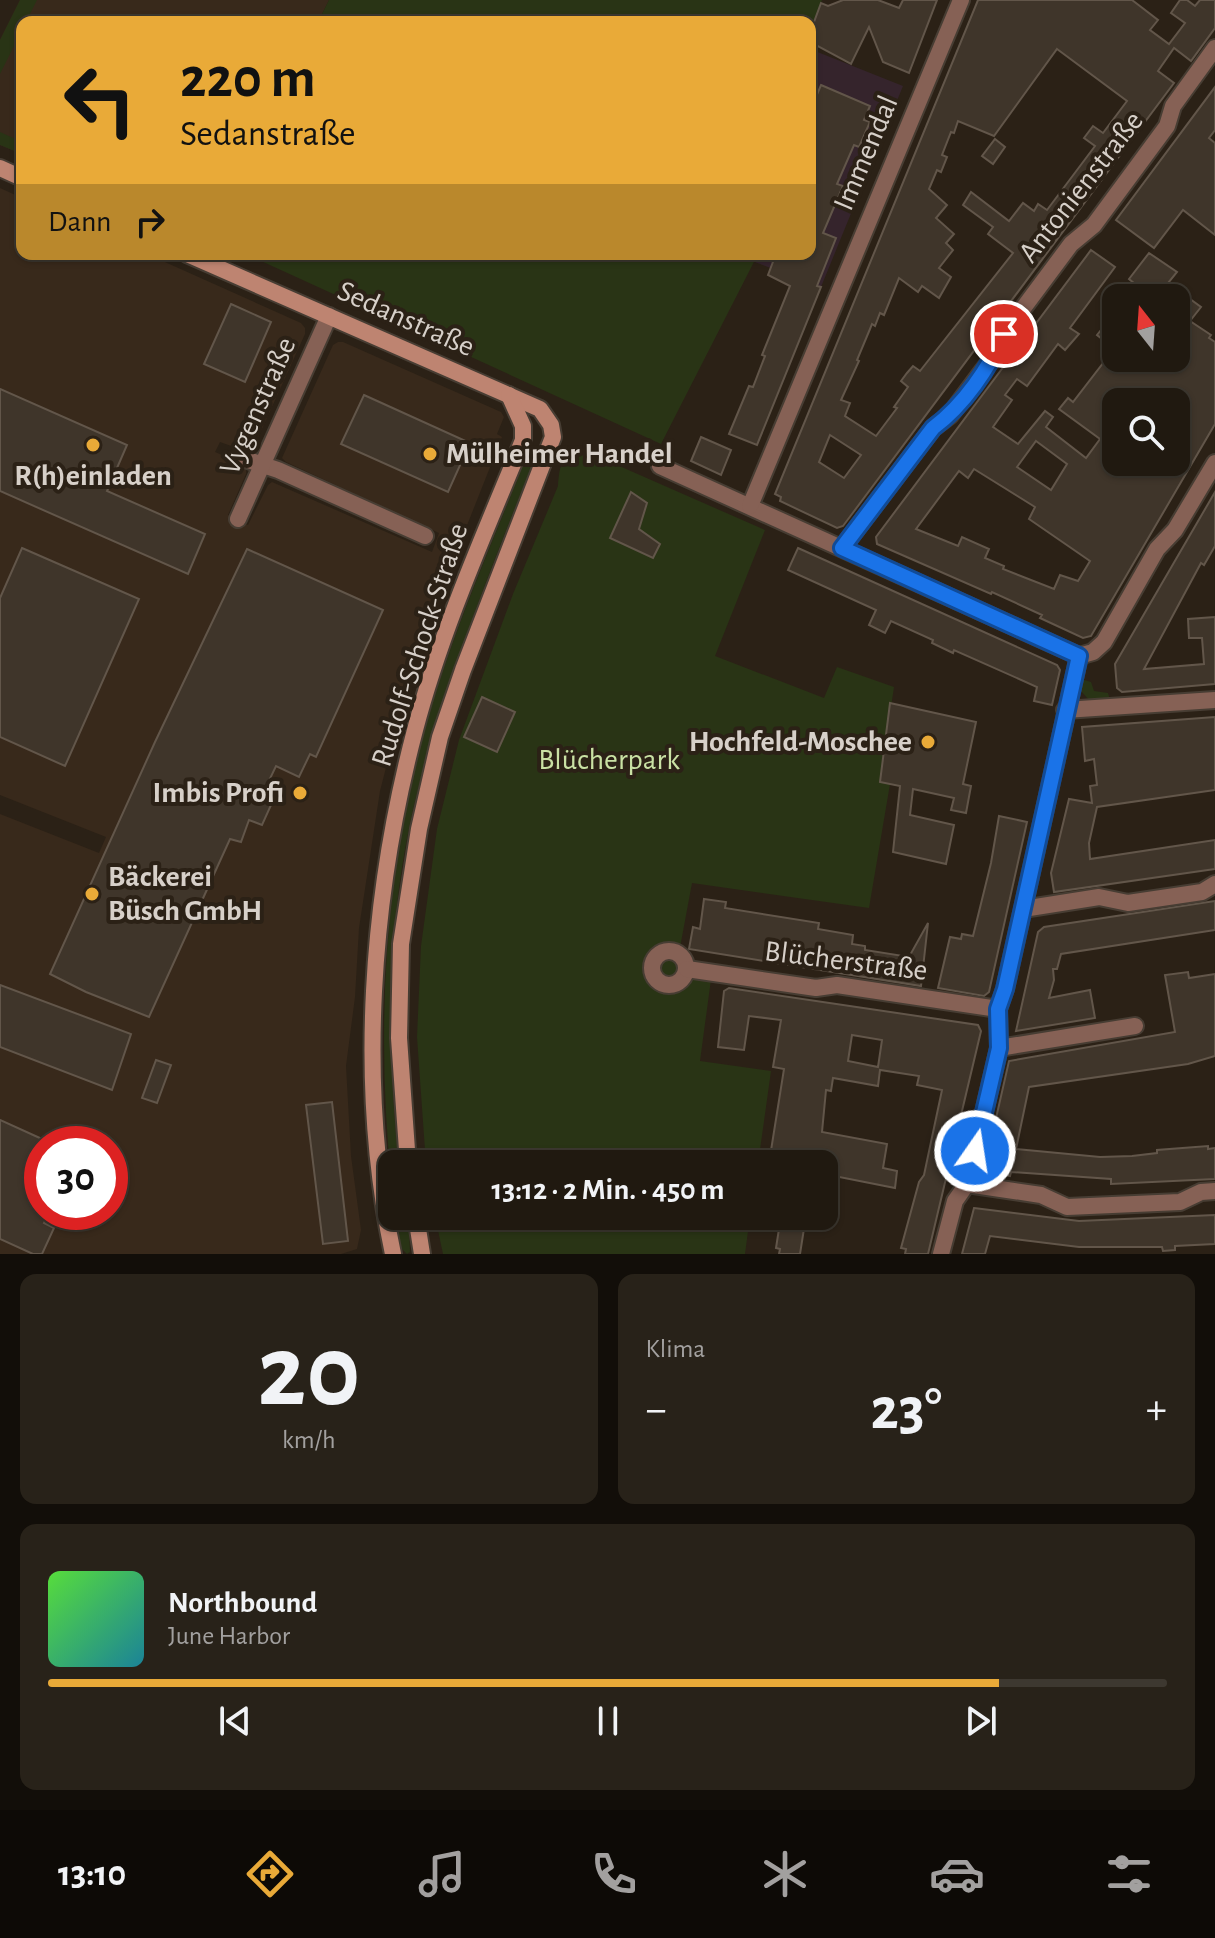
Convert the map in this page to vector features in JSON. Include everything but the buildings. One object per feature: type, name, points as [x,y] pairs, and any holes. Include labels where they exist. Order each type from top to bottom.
[{"type":"main road","name":"Sedanstraße","points":[[201,260],[540,409],[551,425]]},
{"type":"main road","name":"Rudolf-Schock-Straße","points":[[393,1254],[375,1122],[373,1062],[378,944],[394,828],[415,730],[451,623],[523,440],[523,426],[509,395]]},
{"type":"main road","name":"Rudolf-Schock-Straße","points":[[407,1150],[399,1038],[401,944],[419,829],[440,737],[553,437],[551,425]]},
{"type":"main road","points":[[418,1230],[422,1254]]},
{"type":"street","name":"Immendal","points":[[750,506],[961,0]]},
{"type":"street","name":"Antonienstraße","points":[[842,548],[933,428],[950,415],[994,356],[1004,334],[1071,244],[1094,225],[1167,126],[1173,106],[1215,48]]},
{"type":"street","name":"Vygenstraße","points":[[238,519],[329,316]]},
{"type":"street","points":[[242,458],[425,536]]},
{"type":"street","points":[[660,466],[1079,656],[1093,652],[1104,642],[1157,549],[1175,530],[1215,463]]},
{"type":"street","points":[[941,1254],[955,1201],[967,1184],[999,1048],[998,1009],[1079,656]]},
{"type":"street","points":[[1065,710],[1215,700]]},
{"type":"street","points":[[1023,909],[1099,897],[1128,903],[1202,892],[1215,884]]},
{"type":"street","name":"Blücherstraße","points":[[687,969],[816,988],[837,985],[998,1009]]},
{"type":"street","points":[[999,1048],[1135,1026]]},
{"type":"street","points":[[967,1184],[1041,1195],[1067,1207],[1180,1202],[1201,1192],[1215,1191]]},
{"type":"shaded area","points":[[20,0],[329,0],[321,16],[16,16],[16,152],[0,145],[0,40]]},
{"type":"shaded area","points":[[816,51],[903,86],[821,287],[755,262],[816,260]]},
{"type":"shaded area","points":[[0,188],[16,195],[16,260],[160,260],[301,323],[305,328],[251,453],[220,442],[215,452],[243,464],[246,469],[228,515],[248,525],[272,482],[432,552],[439,533],[282,458],[333,345],[338,342],[501,412],[504,417],[497,434],[502,437],[414,659],[380,791],[359,928],[355,997],[346,1066],[351,1156],[361,1230],[357,1249],[341,1254],[0,1254],[0,814],[99,853],[106,837],[0,795]]},
{"type":"green space","points":[[20,0],[37,0],[29,16],[16,16],[16,42],[0,74],[0,40]]},
{"type":"green space","points":[[329,0],[822,0],[816,16],[321,16]]},
{"type":"green space","points":[[0,132],[16,139],[16,152],[0,145]]},
{"type":"green space","points":[[259,260],[755,260],[661,444]]},
{"type":"green space","points":[[529,450],[537,453],[460,655],[433,737],[410,825],[395,921],[392,970],[392,1067],[398,1150],[389,1150],[384,1017],[391,903],[399,847],[423,735],[472,591]]},
{"type":"green space","name":"Blücherpark","points":[[574,451],[592,454],[765,530],[715,656],[824,698],[837,667],[894,687],[880,781],[890,784],[869,908],[692,883],[679,953],[667,950],[653,964],[652,972],[660,983],[676,982],[685,975],[712,972],[700,1061],[771,1071],[760,1150],[425,1150],[417,1037],[421,946],[437,829],[459,740],[513,594],[558,486],[561,466]]},
{"type":"green space","points":[[1081,679],[1091,682],[1094,691],[1108,693],[1110,700],[1089,700],[1081,691]]},
{"type":"green space","points":[[669,957],[677,960],[680,968],[677,976],[669,979],[661,976],[658,968],[661,960]]},
{"type":"green space","points":[[398,1230],[409,1230],[410,1252],[407,1254],[401,1248]]},
{"type":"green space","points":[[438,1230],[748,1230],[745,1254],[443,1254]]},
{"type":"place","name":"R(h)einladen","points":[[93,445]]},
{"type":"place","name":"Mülheimer Handel","points":[[430,454]]},
{"type":"place","name":"Hochfeld-Moschee","points":[[928,742]]},
{"type":"place","name":"Imbis Profi","points":[[300,793]]},
{"type":"place","name":"Bäckerei Büsch GmbH","points":[[92,894]]},
{"type":"route","points":[[975,1151],[999,1048],[998,1009],[1079,656],[842,548],[933,428],[950,415],[994,356],[1004,334]]}]
